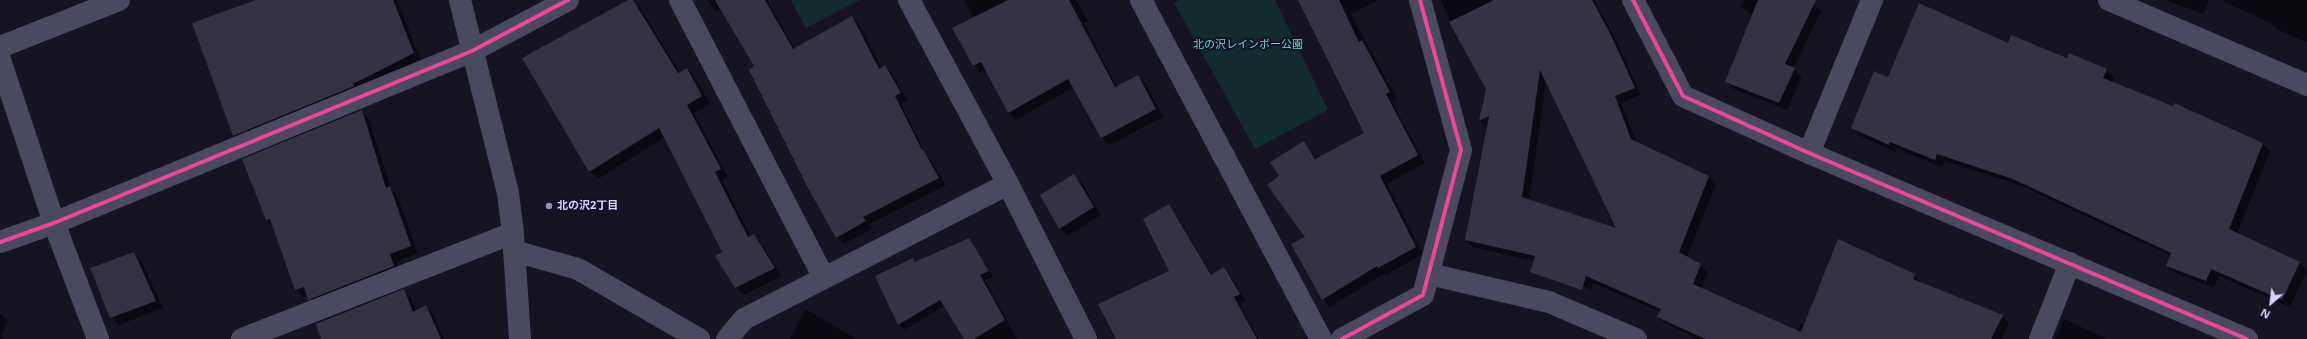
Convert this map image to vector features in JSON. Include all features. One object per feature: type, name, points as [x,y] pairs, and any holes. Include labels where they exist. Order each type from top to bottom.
[{"type":"street","points":[[0,47],[119,0]]},
{"type":"street","points":[[460,0],[508,193],[514,242],[520,339]]},
{"type":"street","points":[[0,242],[54,222],[472,51],[568,0]]},
{"type":"street","points":[[680,0],[824,278]]},
{"type":"street","points":[[909,0],[1008,184],[1086,339]]},
{"type":"street","points":[[1141,0],[1321,339]]},
{"type":"street","points":[[1342,339],[1423,295],[1461,150],[1420,0]]},
{"type":"street","points":[[1632,0],[1683,96],[1809,153],[2246,339]]},
{"type":"street","points":[[1809,153],[1872,0]]},
{"type":"street","points":[[2109,0],[2307,85]]},
{"type":"street","points":[[0,60],[54,222],[98,339]]},
{"type":"street","points":[[727,339],[744,319],[1008,184]]},
{"type":"street","points":[[242,339],[514,242],[578,270],[699,339]]},
{"type":"street","points":[[2040,339],[2070,263]]},
{"type":"street","points":[[1429,274],[1549,302],[1636,339]]},
{"type":"green space","points":[[791,0],[860,0],[806,28]]},
{"type":"green space","name":"北の沢レインボー公園","points":[[1179,0],[1275,0],[1328,110],[1255,149],[1174,3]]},
{"type":"building","points":[[256,0],[393,0],[414,53],[353,84],[354,86],[233,136],[192,23]]},
{"type":"building","points":[[628,0],[633,0],[678,73],[687,68],[702,96],[687,105],[721,169],[715,172],[748,237],[754,234],[775,268],[735,288],[715,256],[722,252],[659,128],[589,172],[522,58]]},
{"type":"building","points":[[715,0],[765,0],[793,49],[852,16],[879,69],[885,65],[901,93],[895,96],[922,150],[923,149],[939,178],[863,217],[866,221],[836,238],[809,190],[749,70],[754,66]]},
{"type":"building","points":[[1008,0],[1069,0],[1115,87],[1138,75],[1156,109],[1101,138],[1068,79],[1008,113],[981,62],[973,66],[952,28]]},
{"type":"building","points":[[1298,0],[1339,0],[1359,42],[1362,40],[1390,92],[1386,94],[1418,155],[1380,176],[1416,247],[1378,268],[1377,266],[1322,300],[1291,244],[1305,237],[1267,185],[1279,176],[1270,162],[1304,141],[1315,159],[1364,133]]},
{"type":"building","points":[[1494,0],[1592,0],[1610,33],[1635,88],[1615,96],[1631,139],[1709,176],[1679,252],[1701,264],[1693,284],[1801,332],[1838,239],[1915,274],[1913,279],[2003,315],[1991,339],[1705,339],[1657,317],[1661,309],[1586,276],[1582,290],[1530,272],[1535,256],[1465,240],[1489,116],[1479,121],[1486,89],[1449,22]],"holes":[[[1540,70],[1616,228],[1522,197]]]},
{"type":"building","points":[[1758,0],[1816,0],[1785,64],[1795,68],[1779,103],[1725,82]]},
{"type":"building","points":[[1919,3],[2008,43],[2011,35],[2067,58],[2069,53],[2107,69],[2103,78],[2173,106],[2174,103],[2263,143],[2229,229],[2300,262],[2282,300],[2211,269],[2206,281],[2166,266],[2171,253],[2013,179],[1937,154],[1935,160],[1890,142],[1889,145],[1851,128],[1874,71],[1888,77]]},
{"type":"building","points":[[362,110],[386,188],[390,186],[411,246],[390,254],[394,266],[308,300],[304,287],[295,290],[270,219],[266,220],[242,159]]},
{"type":"building","points":[[1074,174],[1094,207],[1059,229],[1040,195]]},
{"type":"building","points":[[1169,204],[1211,275],[1224,267],[1240,294],[1234,297],[1257,339],[1116,339],[1098,304],[1169,271],[1143,219]]},
{"type":"building","points":[[969,238],[989,271],[980,275],[1005,320],[974,339],[964,339],[940,300],[898,325],[875,276],[913,258],[915,262]]},
{"type":"building","points":[[134,252],[156,301],[110,318],[90,268]]},
{"type":"building","points":[[404,289],[413,312],[426,305],[441,339],[321,339],[316,324]]},
{"type":"cycle path","points":[[0,242],[54,223],[472,51],[568,0]]},
{"type":"cycle path","points":[[1342,339],[1423,295],[1461,150],[1420,0]]},
{"type":"cycle path","points":[[1633,0],[1683,96],[1809,153],[2247,339]]},
{"type":"place","name":"北の沢2丁目","points":[[549,206]]}]
